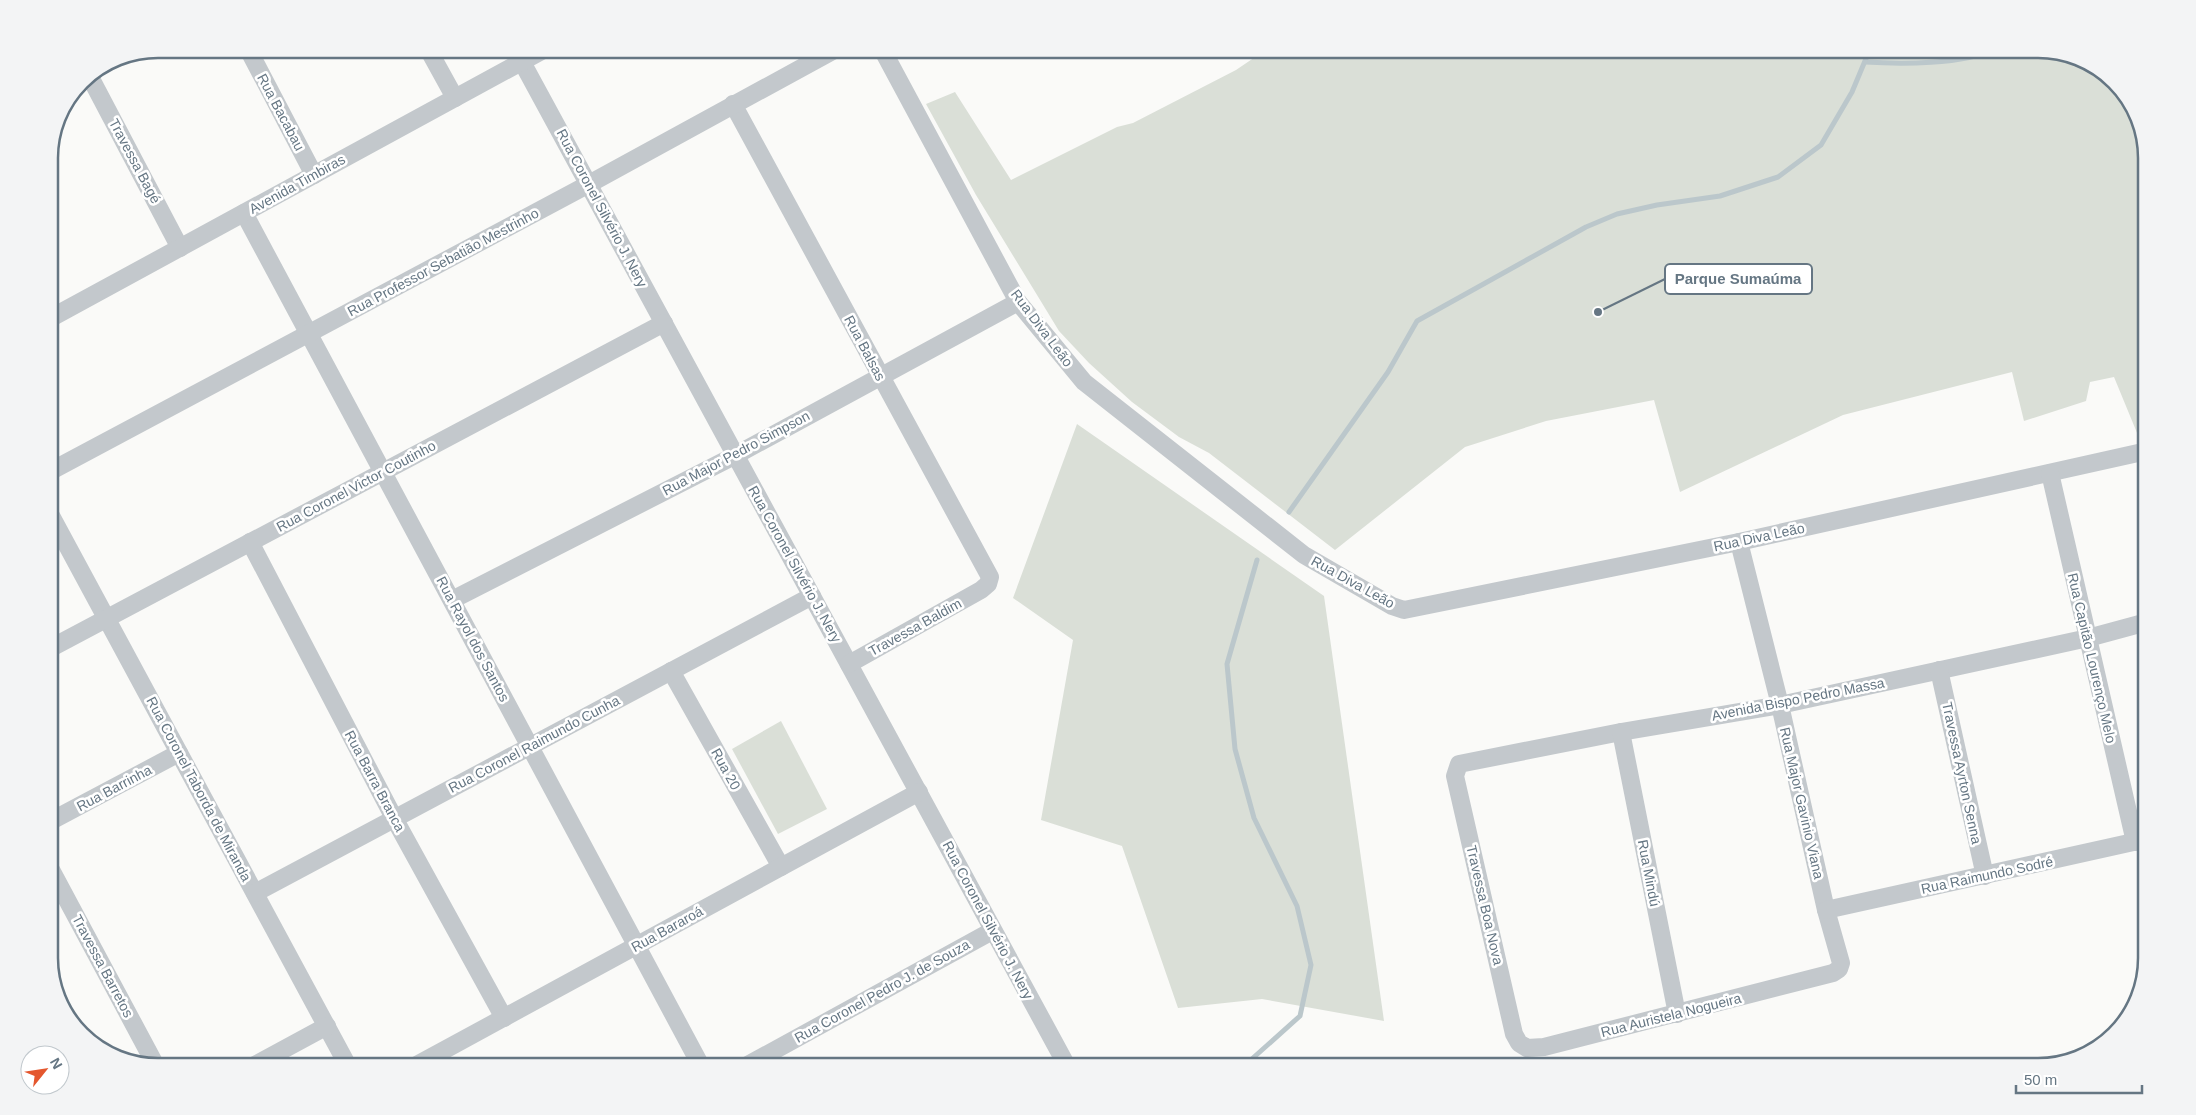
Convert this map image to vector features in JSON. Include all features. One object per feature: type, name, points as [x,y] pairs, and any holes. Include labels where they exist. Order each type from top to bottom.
[{"type":"street","name":"Rua Bacabau","points":[[253,58],[314,175]]},
{"type":"street","points":[[433,58],[455,98]]},
{"type":"street","name":"Avenida Timbiras","points":[[58,315],[529,58]]},
{"type":"street","name":"Rua Professor Sebatião Mestrinho","points":[[58,467],[589,184],[819,58]]},
{"type":"street","name":"Rua Diva Leão","points":[[887,58],[1018,302],[1084,382],[1304,555],[1392,606],[1404,610],[1739,542],[2138,453]]},
{"type":"street","name":"Rua Coronel Silvério J. Nery","points":[[522,62],[919,792],[992,931],[1063,1058]]},
{"type":"street","name":"Travessa Bagé","points":[[93,82],[180,248]]},
{"type":"street","name":"Rua Balsas","points":[[733,104],[990,577],[988,584],[981,590]]},
{"type":"street","name":"Rua Rayol dos Santos","points":[[244,213],[697,1058]]},
{"type":"street","name":"Rua Major Pedro Simpson","points":[[452,600],[736,456],[880,375],[1018,302]]},
{"type":"street","name":"Rua Coronel Victor Coutinho","points":[[58,644],[664,323]]},
{"type":"street","name":"Rua Capitão Lourenço Melo","points":[[2050,473],[2088,638],[2138,830]]},
{"type":"street","name":"Rua Coronel Taborda de Miranda","points":[[58,529],[344,1058]]},
{"type":"street","name":"Rua Barra Branca","points":[[250,542],[394,818],[504,1018]]},
{"type":"street","name":"Rua Major Gavinio Viana","points":[[1739,542],[1780,705],[1826,910],[1842,963],[1839,969],[1833,973]]},
{"type":"street","name":"Travessa Baldim","points":[[849,664],[981,590]]},
{"type":"street","name":"Rua Coronel Raimundo Cunha","points":[[255,893],[812,596]]},
{"type":"street","name":"Avenida Bispo Pedro Massa","points":[[1455,776],[1456,767],[1462,763],[1621,732],[1780,705],[2088,638],[2138,624]]},
{"type":"street","name":"Travessa Ayrton Senna","points":[[1940,670],[1984,876]]},
{"type":"street","name":"Rua 20","points":[[672,671],[782,867]]},
{"type":"street","name":"Rua Mindú","points":[[1621,732],[1678,1014]]},
{"type":"street","name":"Rua Barrinha","points":[[58,817],[180,753]]},
{"type":"street","name":"Travessa Boa Nova","points":[[1455,776],[1514,1034]]},
{"type":"street","name":"Rua Bararoá","points":[[430,1058],[919,792]]},
{"type":"street","name":"Rua Raimundo Sodré","points":[[1826,910],[2138,842]]},
{"type":"street","name":"Travessa Barretos","points":[[58,883],[151,1058]]},
{"type":"street","name":"Rua Coronel Pedro J. de Souza","points":[[761,1058],[992,931]]},
{"type":"street","name":"Rua Auristela Nogueira","points":[[1514,1034],[1519,1043],[1527,1048],[1544,1047],[1833,973]]},
{"type":"street","points":[[268,1058],[327,1026]]},
{"type":"shaded area","points":[[1254,58],[2052,58],[2077,65],[2094,74],[2114,92],[2128,113],[2137,138],[2138,435],[2114,377],[2090,382],[2086,401],[2024,421],[2012,372],[1843,415],[1680,492],[1654,400],[1546,421],[1465,447],[1335,550],[1209,453],[1179,437],[1132,402],[1089,363],[1059,331],[976,195],[926,104],[955,92],[1011,180],[1117,127],[1133,123],[1236,70]]},
{"type":"shaded area","points":[[1077,424],[1324,596],[1384,1021],[1262,999],[1178,1008],[1122,846],[1041,820],[1073,640],[1013,598]]},
{"type":"shaded area","points":[[781,721],[827,809],[778,834],[732,749]]},
{"type":"waterway","points":[[1289,512],[1388,372],[1417,321],[1586,227],[1617,214],[1657,205],[1720,196],[1778,177],[1821,145],[1852,92],[1866,58]]},
{"type":"waterway","points":[[1865,62],[1913,63],[1966,58]]},
{"type":"waterway","points":[[1253,1058],[1300,1016],[1311,965],[1297,906],[1254,818],[1235,749],[1227,664],[1257,560]]},
{"type":"place","name":"Parque Sumaúma","points":[[1598,312]]}]
